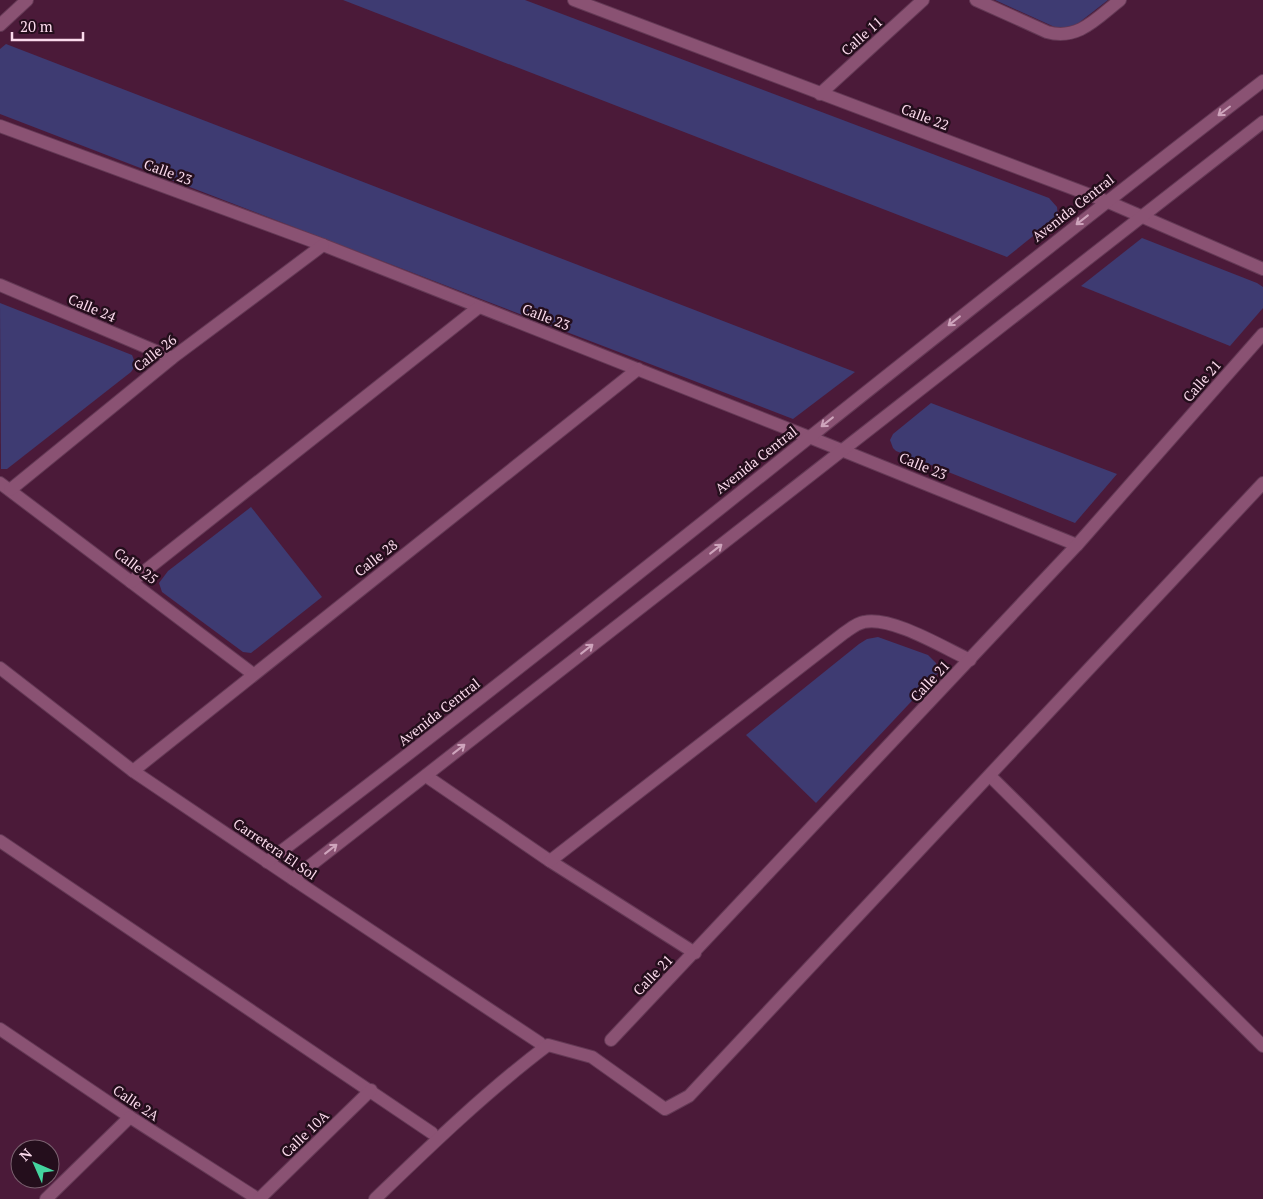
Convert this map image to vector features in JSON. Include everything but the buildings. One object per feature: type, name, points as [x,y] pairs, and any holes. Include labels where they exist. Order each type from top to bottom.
[{"type":"street","points":[[0,26],[27,0]]},
{"type":"street","name":"Calle 22","points":[[574,0],[1106,202],[1263,269]]},
{"type":"street","name":"Calle 11","points":[[820,94],[924,0]]},
{"type":"street","points":[[976,0],[1047,32],[1058,35],[1075,33],[1120,0]]},
{"type":"street","name":"Avenida Central","points":[[267,862],[398,763],[1106,202],[1263,81]]},
{"type":"street","points":[[293,879],[1263,122]]},
{"type":"street","name":"Calle 23","points":[[0,126],[323,245],[1077,545]]},
{"type":"street","name":"Calle 26","points":[[5,486],[323,245]]},
{"type":"street","name":"Calle 24","points":[[0,285],[172,358]]},
{"type":"street","points":[[131,582],[480,307]]},
{"type":"street","name":"Calle 21","points":[[611,1040],[695,953],[1077,545],[1263,334]]},
{"type":"street","name":"Calle 28","points":[[134,771],[253,674],[638,369]]},
{"type":"street","points":[[375,1199],[429,1147],[548,1045],[592,1057],[664,1109],[689,1096],[1263,484]]},
{"type":"street","name":"Calle 25","points":[[5,486],[253,674]]},
{"type":"street","points":[[550,861],[857,624],[872,621],[891,624],[970,660]]},
{"type":"street","name":"Carretera El Sol","points":[[0,668],[134,771],[267,862],[540,1043]]},
{"type":"street","points":[[426,776],[550,861],[695,953]]},
{"type":"street","points":[[990,776],[1263,1046]]},
{"type":"street","points":[[0,841],[432,1133]]},
{"type":"street","name":"Calle 2A","points":[[0,1028],[130,1118],[259,1199]]},
{"type":"street","name":"Calle 10A","points":[[259,1199],[371,1090]]},
{"type":"street","points":[[46,1199],[130,1118]]},
{"type":"shaded area","points":[[343,0],[525,0],[1049,198],[1057,207],[1058,216],[1007,257]]},
{"type":"shaded area","points":[[995,0],[1108,0],[1076,25],[1059,29]]},
{"type":"shaded area","points":[[6,44],[855,372],[793,419],[0,114],[0,49]]},
{"type":"shaded area","points":[[1142,238],[1257,283],[1263,287],[1263,308],[1230,346],[1081,286]]},
{"type":"shaded area","points":[[0,303],[132,355],[134,360],[134,368],[131,372],[7,469],[1,469]]},
{"type":"shaded area","points":[[931,403],[1117,474],[1075,523],[896,451],[890,440],[893,434]]},
{"type":"shaded area","points":[[251,507],[322,597],[251,653],[243,652],[162,592],[159,583],[168,571]]},
{"type":"shaded area","points":[[878,637],[928,655],[936,663],[939,672],[816,803],[746,735],[859,644],[867,639]]}]
